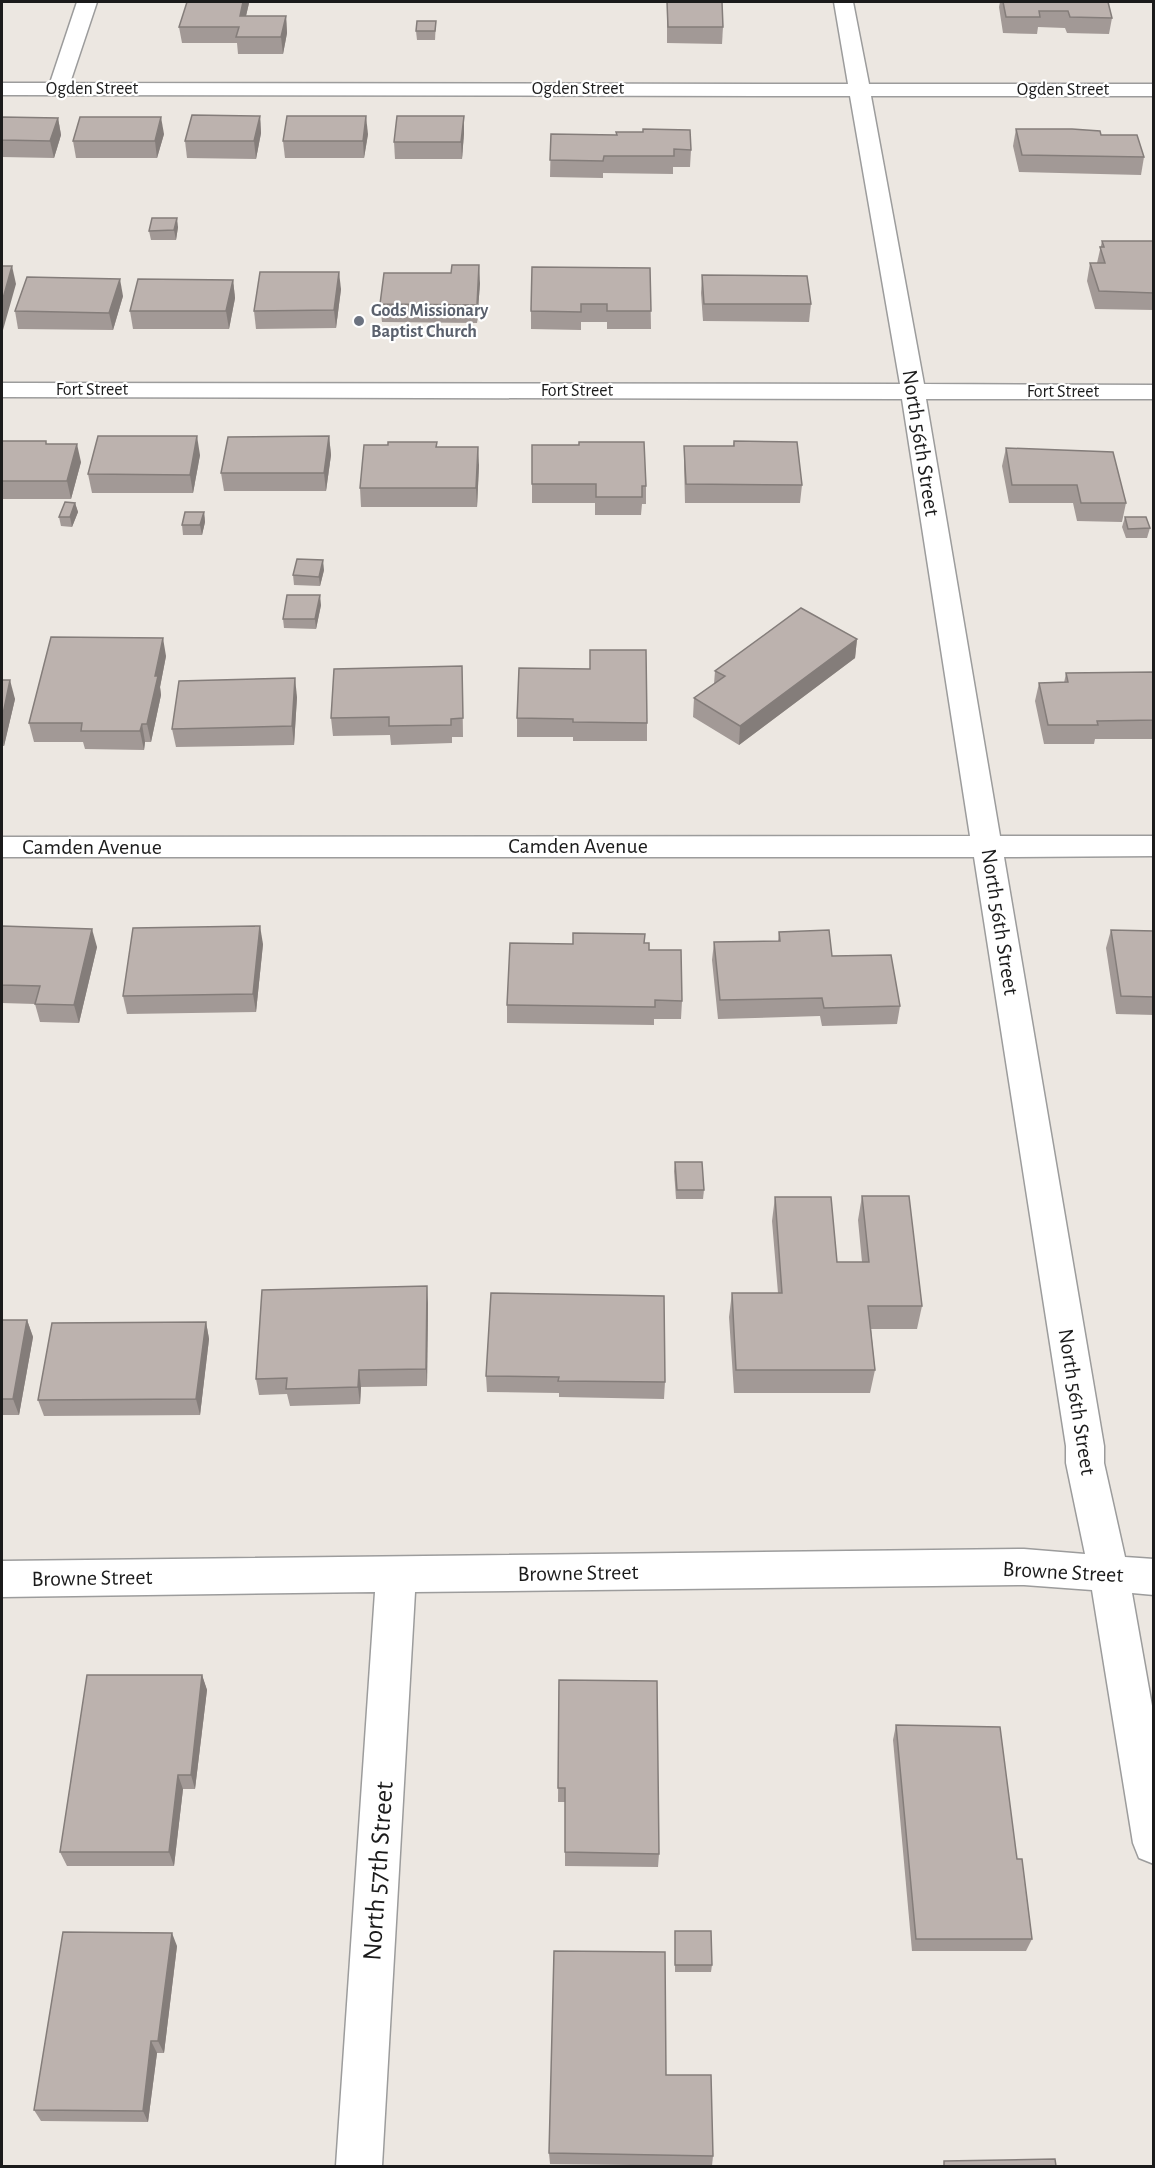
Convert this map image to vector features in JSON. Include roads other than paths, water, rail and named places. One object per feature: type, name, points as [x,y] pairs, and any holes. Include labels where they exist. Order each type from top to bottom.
[{"type":"street","points":[[58,89],[87,2]]},
{"type":"street","name":"North 56th Street","points":[[844,2],[914,392],[1083,1434],[1084,1464],[1108,1574],[1154,1843]]},
{"type":"street","name":"Ogden Street","points":[[2,89],[1154,90]]},
{"type":"street","name":"Fort Street","points":[[2,390],[1154,392]]},
{"type":"street","name":"Camden Avenue","points":[[2,847],[1154,846]]},
{"type":"street","name":"Browne Street","points":[[2,1579],[1024,1567],[1154,1577]]},
{"type":"street","name":"North 57th Street","points":[[359,2166],[396,1575]]},
{"type":"place","name":"Gods Missionary Baptist Church","points":[[359,321]]}]
